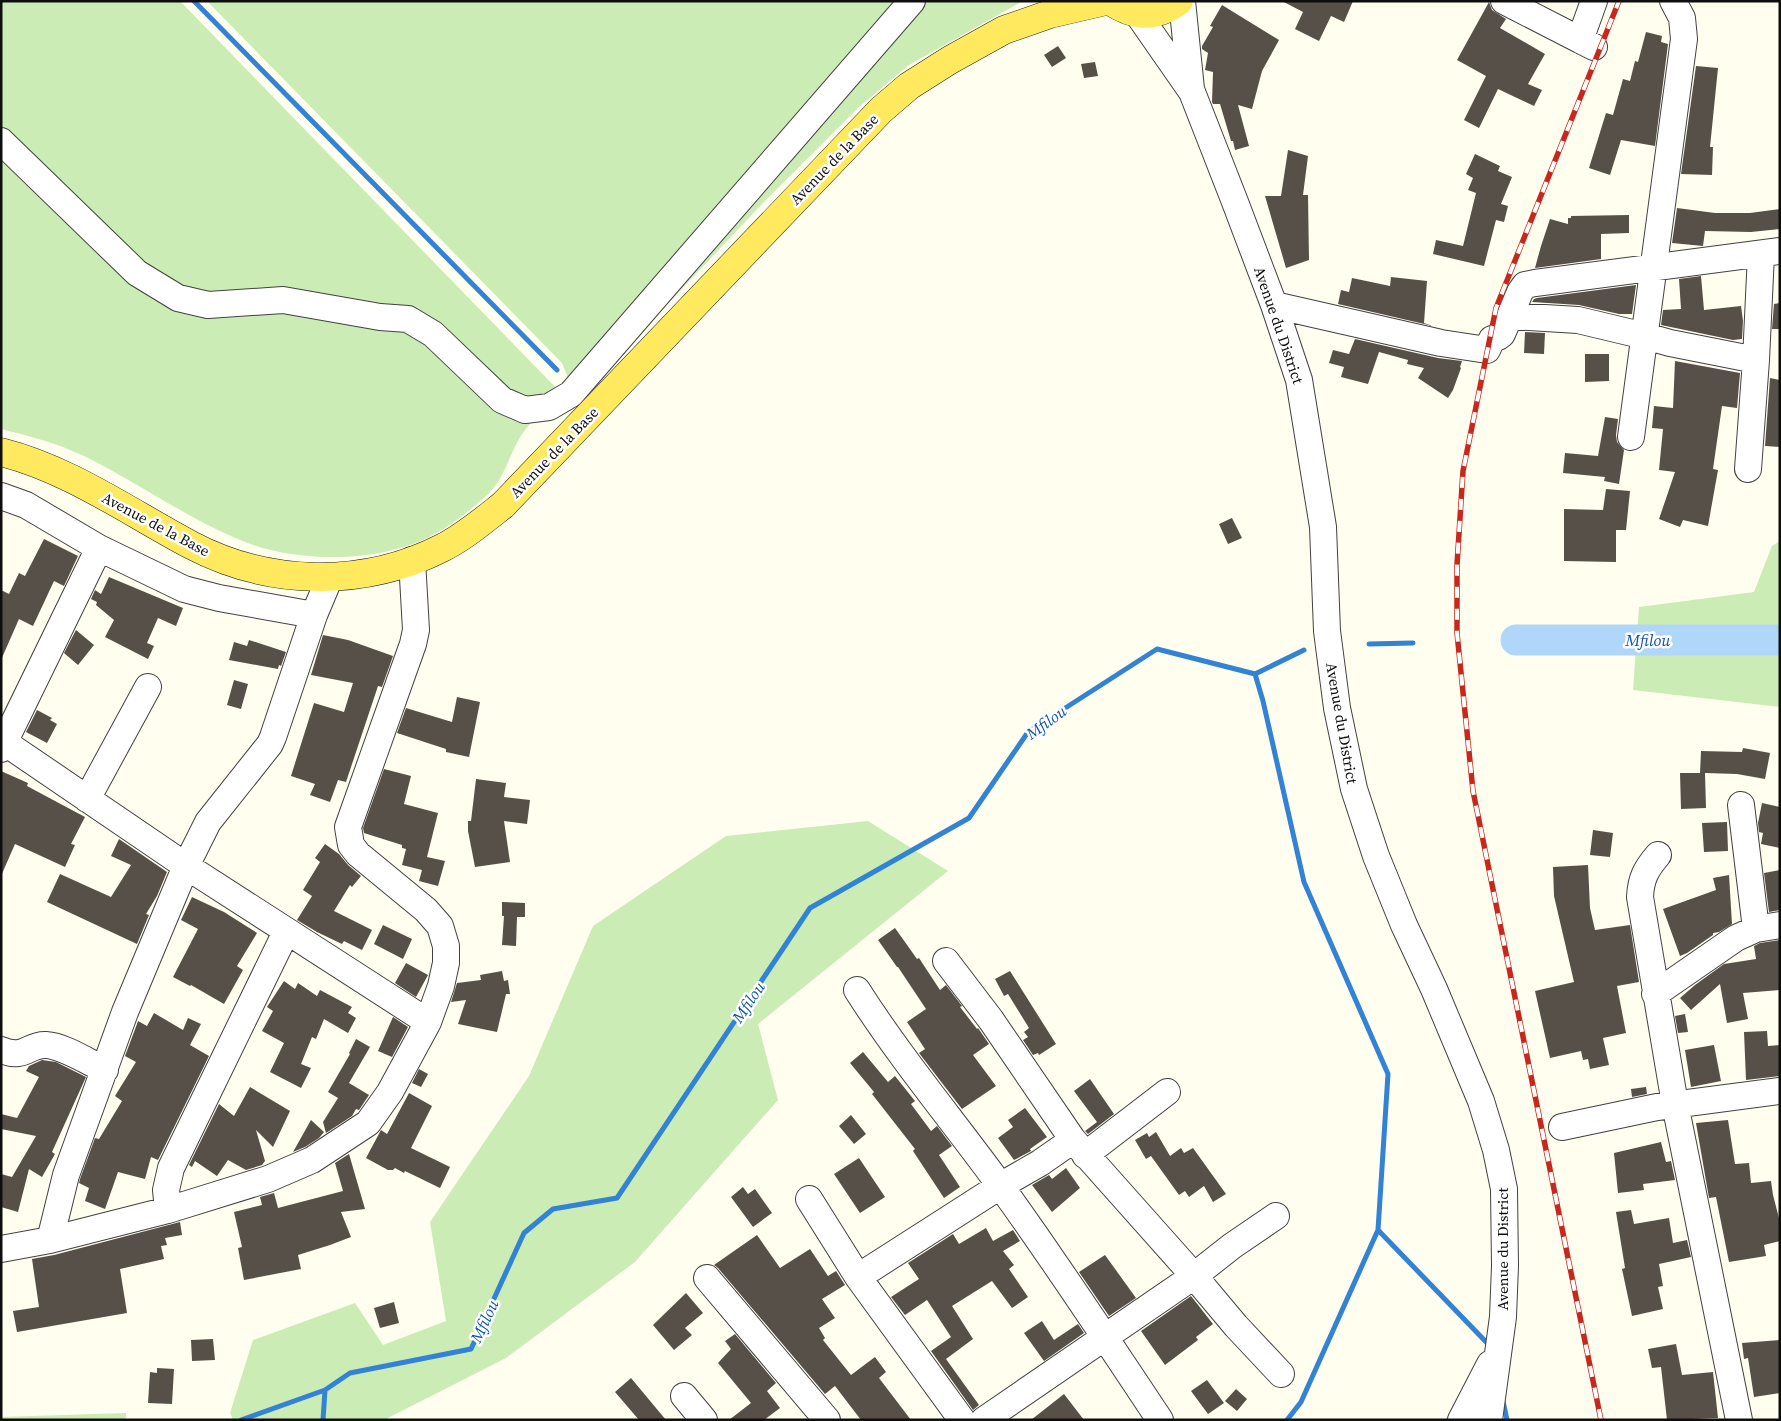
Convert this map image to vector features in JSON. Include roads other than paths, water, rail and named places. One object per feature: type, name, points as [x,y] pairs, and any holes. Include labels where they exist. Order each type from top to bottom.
[{"type":"main road","name":"Avenue de la Base","points":[[1004,30],[1037,1]]},
{"type":"main road","name":"Avenue de la Base","points":[[1,452],[28,460],[66,476],[205,552],[272,574],[299,577],[330,577],[376,571],[442,548],[485,520],[503,505],[881,110],[909,86],[950,60],[1004,30],[1050,14],[1106,1]]},
{"type":"main road","points":[[1110,1],[1122,9],[1137,14],[1161,12],[1181,1]]},
{"type":"street","points":[[1,141],[137,273],[178,298],[208,305],[283,300],[408,320],[433,334],[502,400],[525,410],[549,407],[571,394],[912,1]]},
{"type":"street","name":"Avenue du District","points":[[1181,1],[1192,92]]},
{"type":"street","points":[[1504,1],[1587,43],[1594,1]]},
{"type":"street","points":[[1631,437],[1684,39],[1682,18],[1673,1]]},
{"type":"street","name":"Avenue du District","points":[[1137,14],[1192,92],[1274,305],[1299,380],[1323,527],[1327,631],[1337,708],[1354,789],[1376,856],[1481,1101],[1496,1150],[1504,1188],[1505,1256],[1503,1317],[1489,1420]]},
{"type":"street","points":[[1274,305],[1440,343],[1487,350],[1492,339],[1498,338],[1502,334],[1520,292],[1525,285],[1771,252],[1756,360],[1748,469]]},
{"type":"street","points":[[1510,316],[1578,320],[1670,344],[1756,360]]},
{"type":"street","points":[[1,496],[26,505],[100,548],[184,589],[220,598],[314,615]]},
{"type":"street","points":[[100,548],[2,743],[286,932],[428,1022]]},
{"type":"street","points":[[1,1249],[50,1240],[168,1210],[277,1176],[312,1160],[368,1122],[390,1092],[428,1022],[441,986],[446,963],[446,946],[440,926],[414,899],[358,854],[351,845],[348,827],[413,644],[416,630],[412,560]]},
{"type":"street","points":[[50,1240],[66,1175],[125,1012],[186,866],[208,822],[270,744],[314,615],[330,577]]},
{"type":"street","points":[[87,799],[148,687]]},
{"type":"street","points":[[1656,994],[1736,938],[1768,927],[1741,806]]},
{"type":"street","points":[[1658,855],[1646,869],[1640,897],[1675,1104],[1739,1420]]},
{"type":"street","points":[[168,1210],[166,1190],[171,1168],[286,932]]},
{"type":"street","points":[[946,961],[991,1020],[1079,1147],[1236,1326],[1282,1374]]},
{"type":"street","points":[[857,990],[915,1074],[1000,1186],[1106,1336],[1160,1420]]},
{"type":"street","points":[[1,1050],[11,1054],[22,1054],[43,1045],[56,1046],[105,1070]]},
{"type":"street","points":[[1562,1127],[1637,1110],[1780,1091]]},
{"type":"street","points":[[858,1277],[1000,1186],[1040,1163],[1079,1147],[1166,1092]]},
{"type":"street","points":[[809,1199],[858,1277],[962,1420]]},
{"type":"street","points":[[984,1420],[1194,1276],[1232,1246],[1276,1216]]},
{"type":"street","points":[[708,1278],[827,1420]]},
{"type":"street","name":"Avenue du District","points":[[1461,1420],[1498,1347]]},
{"type":"street","points":[[684,1396],[704,1420]]},
{"type":"waterway","points":[[194,1],[557,370]]},
{"type":"waterway","name":"Mfilou","points":[[1516,640],[1780,640]]},
{"type":"waterway","name":"Mfilou","points":[[1369,644],[1413,643]]},
{"type":"waterway","name":"Mfilou","points":[[241,1420],[325,1390],[350,1373],[471,1349],[524,1233],[553,1209],[617,1198],[810,908],[969,818],[1028,732],[1157,649],[1255,674],[1304,650]]},
{"type":"waterway","points":[[1255,674],[1263,701],[1304,882],[1388,1074],[1378,1230],[1301,1402],[1287,1420]]},
{"type":"waterway","points":[[1378,1230],[1490,1346]]},
{"type":"waterway","points":[[323,1420],[325,1390]]},
{"type":"waterway","points":[[1503,1401],[1507,1420]]},
{"type":"railway","points":[[1601,1420],[1473,791],[1457,633],[1457,565],[1463,471],[1496,308],[1619,1]]}]
